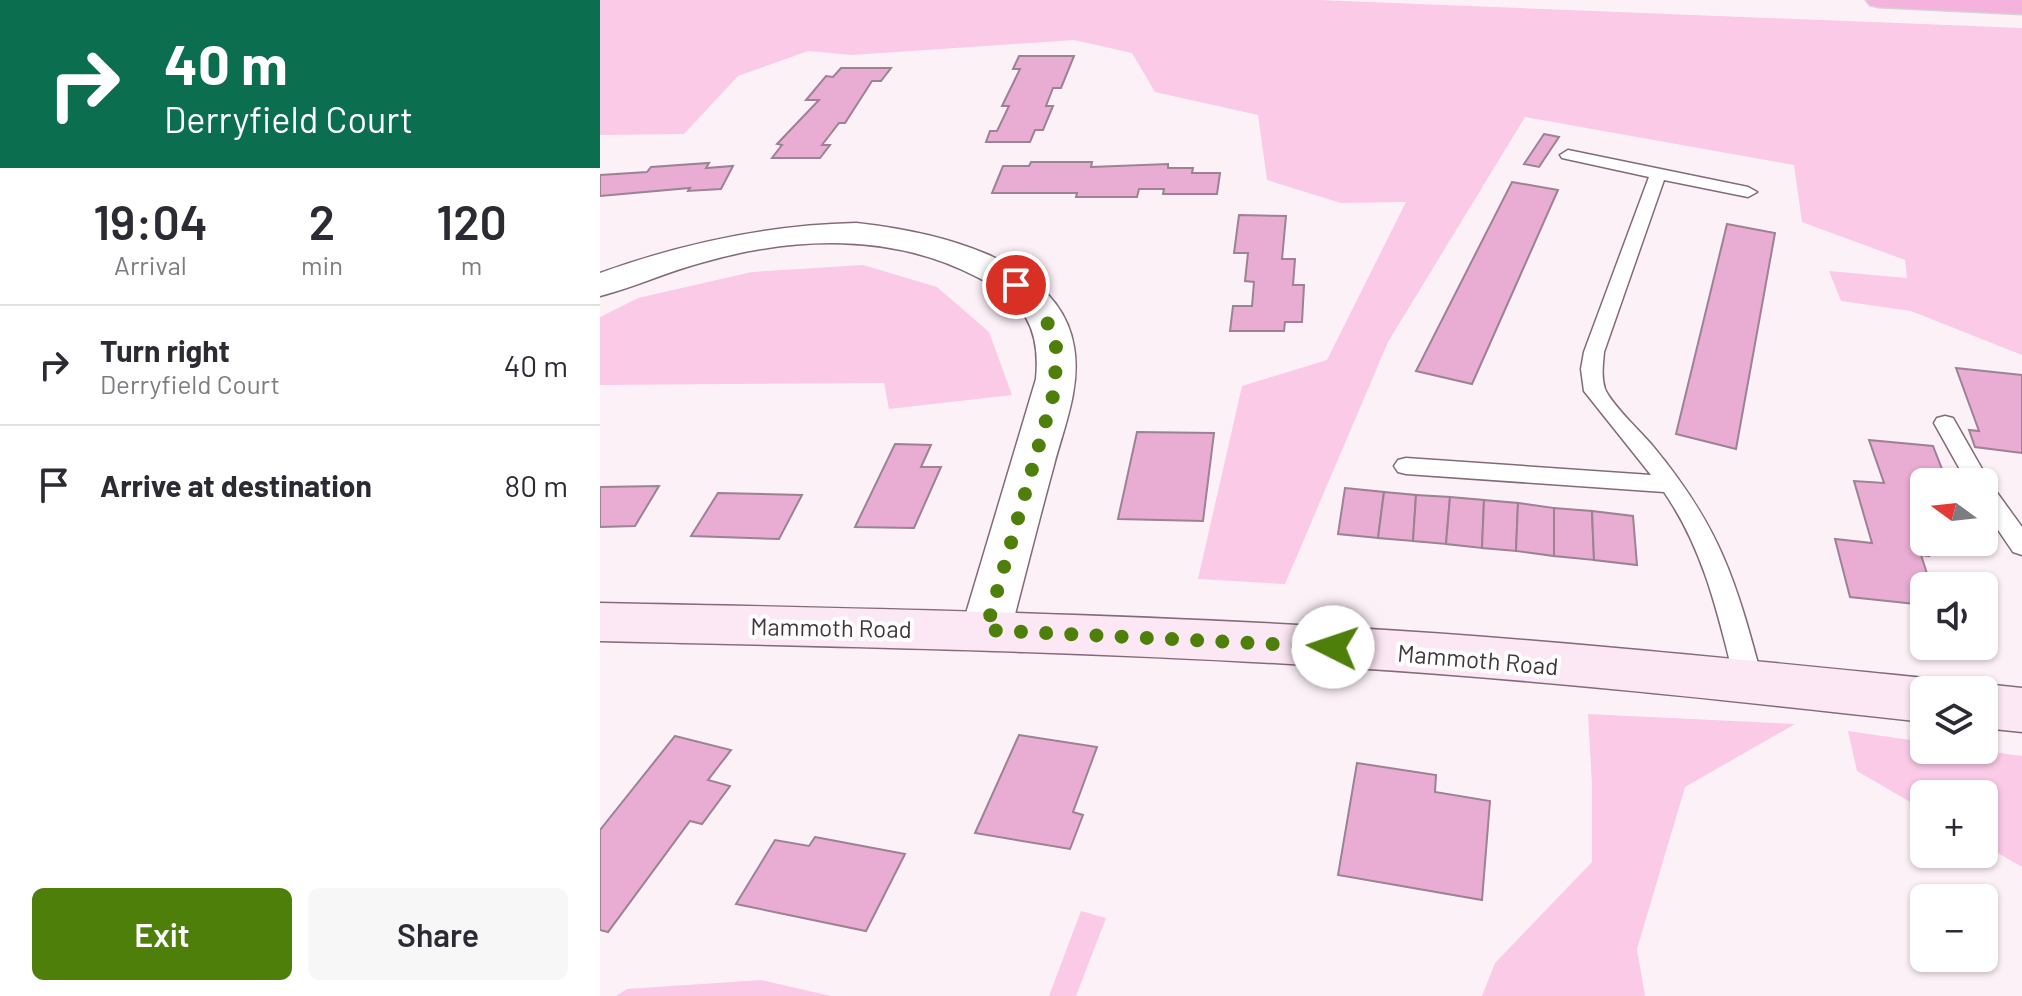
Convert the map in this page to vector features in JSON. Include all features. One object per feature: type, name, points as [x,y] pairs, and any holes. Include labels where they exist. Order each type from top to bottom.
[{"type":"highway","points":[[1878,0],[2022,7]]},
{"type":"main road","name":"Mammoth Road","points":[[600,622],[986,630],[1276,643],[1749,682],[1910,699]]},
{"type":"main road","points":[[1998,707],[2022,710]]},
{"type":"street","points":[[600,285],[641,269],[731,245],[775,238],[849,234],[932,245],[964,256],[1016,285],[1035,302],[1056,345],[1055,389],[986,630]]},
{"type":"lane","points":[[1568,155],[1748,192]]},
{"type":"lane","points":[[1658,174],[1594,352],[1592,369],[1595,391],[1667,484],[1708,545],[1721,578],[1749,682]]},
{"type":"lane","points":[[1945,423],[1971,468]]},
{"type":"lane","points":[[1406,466],[1667,484]]},
{"type":"lane","points":[[1998,511],[2022,546]]},
{"type":"shaded area","points":[[600,0],[1318,0],[2022,28],[2022,355],[1911,311],[1841,301],[1829,271],[1907,278],[1905,260],[1802,222],[1794,165],[1525,117],[1388,342],[1285,584],[1198,579],[1242,386],[1327,360],[1406,202],[1341,203],[1267,180],[1258,115],[1155,92],[1132,53],[1074,40],[852,55],[808,51],[738,76],[684,134],[600,135]]},
{"type":"shaded area","points":[[863,265],[937,287],[989,332],[1012,395],[889,409],[884,383],[600,385],[600,317],[638,298],[752,272]]},
{"type":"shaded area","points":[[1588,714],[1795,724],[1685,787],[1637,949],[1645,996],[1482,996],[1495,963],[1592,862]]},
{"type":"shaded area","points":[[1848,731],[1910,740],[1910,764],[1998,764],[1998,753],[2022,756],[2022,867],[1998,853],[1998,780],[1910,780],[1910,802],[1857,771]]},
{"type":"shaded area","points":[[1081,911],[1106,918],[1076,996],[1049,996]]},
{"type":"shaded area","points":[[761,980],[831,996],[616,996],[627,989]]},
{"type":"building","points":[[1019,56],[1074,56],[1061,88],[1053,88],[1046,106],[1053,106],[1043,130],[1035,130],[1030,142],[986,142],[990,131],[997,131],[1009,106],[1002,106],[1020,69],[1013,69]]},
{"type":"building","points":[[841,68],[891,68],[881,81],[872,81],[845,123],[839,123],[822,145],[830,145],[820,158],[772,158],[782,145],[777,144],[819,100],[806,100],[826,76],[833,77]]},
{"type":"building","points":[[1544,134],[1559,137],[1539,167],[1524,164]]},
{"type":"building","points":[[1031,162],[1092,162],[1091,167],[1168,164],[1168,168],[1193,168],[1192,173],[1220,173],[1217,194],[1163,194],[1164,189],[1139,189],[1137,197],[992,193],[1003,166],[1029,166]]},
{"type":"building","points":[[709,163],[706,168],[733,166],[721,189],[688,191],[690,188],[600,196],[600,175]]},
{"type":"building","points":[[1512,182],[1558,190],[1472,384],[1416,371]]},
{"type":"building","points":[[1239,215],[1286,216],[1282,259],[1295,259],[1293,285],[1304,285],[1302,322],[1285,322],[1284,331],[1230,331],[1233,306],[1252,306],[1254,282],[1245,281],[1248,253],[1234,253]]},
{"type":"building","points":[[1727,224],[1775,233],[1736,449],[1676,434]]},
{"type":"building","points":[[1956,368],[2022,375],[2022,453],[1975,447],[1969,430],[1979,431]]},
{"type":"building","points":[[1137,432],[1214,433],[1203,521],[1118,519]]},
{"type":"building","points":[[1869,440],[1933,446],[1942,468],[1910,468],[1910,556],[1921,556],[1926,572],[1910,572],[1910,603],[1850,597],[1835,539],[1872,543],[1854,481],[1884,483]]},
{"type":"building","points":[[895,444],[931,445],[921,467],[941,467],[914,528],[855,527]]},
{"type":"building","points":[[659,486],[635,526],[600,527],[600,487]]},
{"type":"building","points":[[1345,488],[1384,492],[1378,538],[1338,534]]},
{"type":"building","points":[[1384,492],[1416,495],[1413,541],[1378,538]]},
{"type":"building","points":[[718,493],[802,495],[779,539],[691,536]]},
{"type":"building","points":[[1416,495],[1450,497],[1446,544],[1413,541]]},
{"type":"building","points":[[1450,497],[1484,500],[1482,548],[1446,544]]},
{"type":"building","points":[[1484,500],[1518,503],[1516,551],[1482,548]]},
{"type":"building","points":[[1518,503],[1554,508],[1554,556],[1516,551]]},
{"type":"building","points":[[1554,508],[1592,511],[1594,560],[1554,556]]},
{"type":"building","points":[[1592,511],[1633,516],[1637,565],[1594,560]]},
{"type":"building","points":[[1019,735],[1097,747],[1073,812],[1083,815],[1070,849],[975,833]]},
{"type":"building","points":[[675,736],[731,750],[708,780],[730,786],[702,824],[690,821],[608,932],[600,930],[600,830]]},
{"type":"building","points":[[1357,763],[1436,775],[1435,792],[1490,801],[1482,900],[1338,875]]},
{"type":"building","points":[[815,837],[905,854],[866,931],[736,904],[775,840],[809,846]]},
{"type":"route","points":[[1016,285],[1035,302],[1056,345],[1055,389],[986,630],[1333,647]]}]
